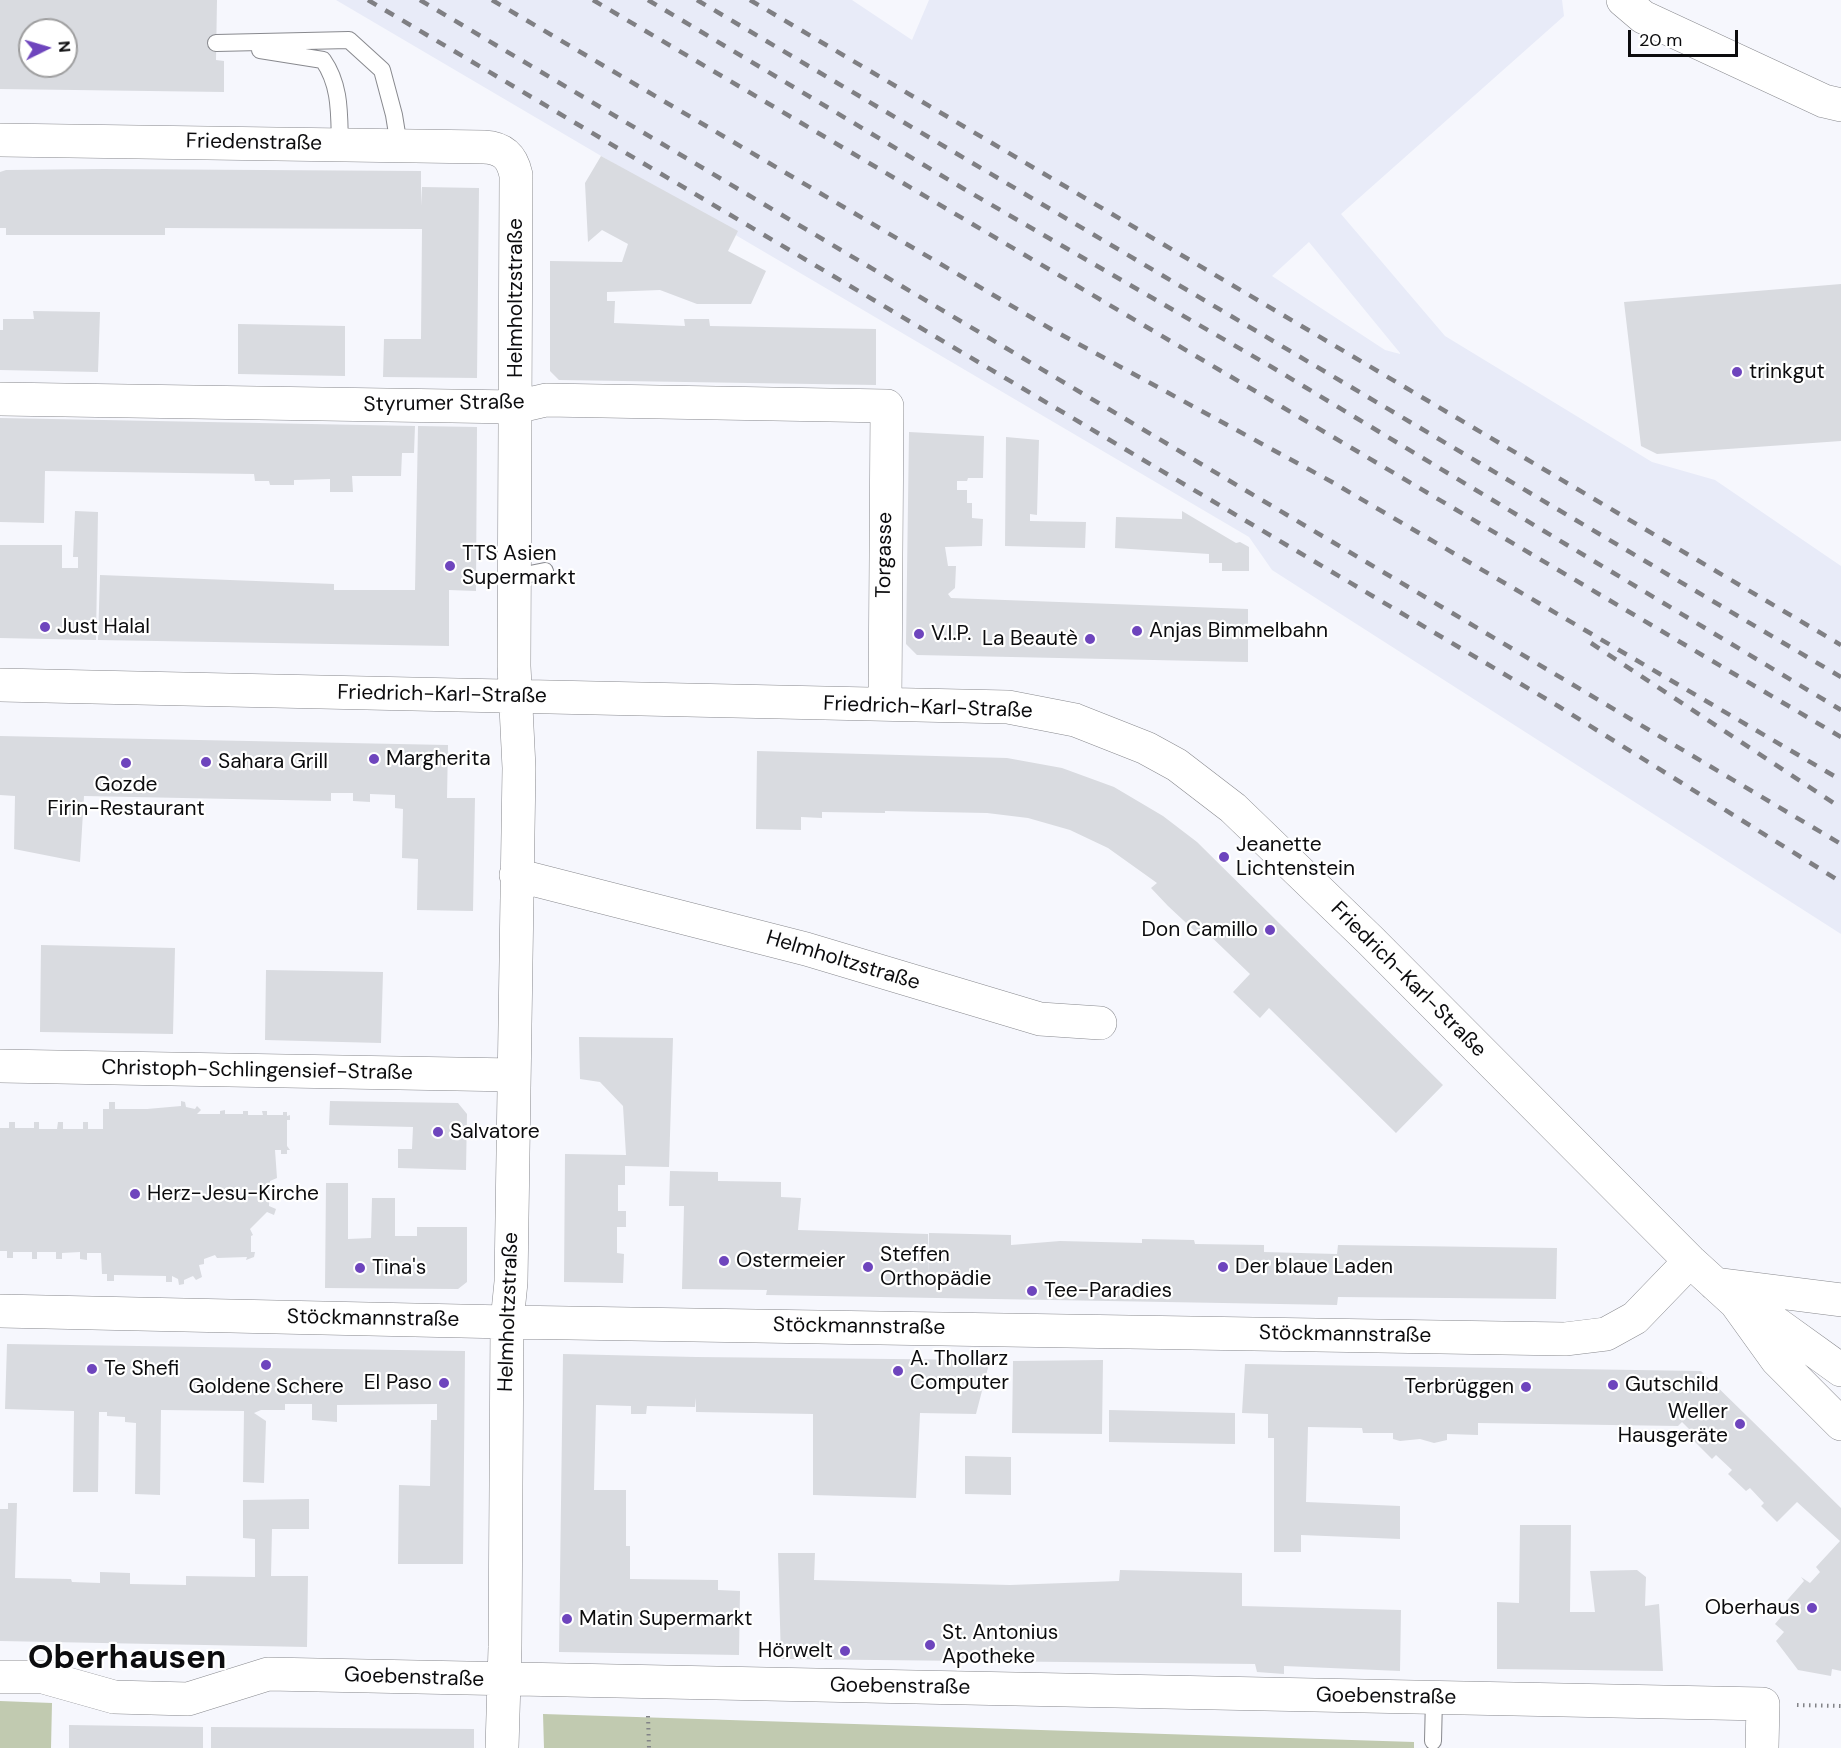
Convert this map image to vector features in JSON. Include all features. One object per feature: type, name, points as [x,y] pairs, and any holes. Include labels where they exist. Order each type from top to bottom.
[{"type":"street","points":[[1623,0],[1643,17],[1824,101],[1841,105]]},
{"type":"street","name":"Friedenstraße","points":[[0,140],[492,147],[507,154]]},
{"type":"street","name":"Helmholtzstraße","points":[[502,1748],[502,1681],[506,1636],[507,1322],[511,1282],[519,768],[514,696],[530,574],[516,407],[516,175],[514,163],[507,154]]},
{"type":"street","name":"Styrumer Straße","points":[[0,399],[516,407],[546,400],[887,406]]},
{"type":"street","name":"Torgasse","points":[[885,704],[887,406]]},
{"type":"street","name":"Friedrich-Karl-Straße","points":[[0,685],[967,705],[1035,710],[1111,733],[1177,765],[1233,808],[1370,940],[1690,1261],[1726,1293],[1777,1324],[1841,1370]]},
{"type":"street","name":"Helmholtzstraße","points":[[516,875],[806,949],[1040,1019],[1101,1023]]},
{"type":"street","name":"Christoph-Schlingensief-Straße","points":[[0,1066],[514,1075]]},
{"type":"street","name":"Stöckmannstraße","points":[[0,1311],[507,1322],[1565,1339],[1606,1334],[1635,1318],[1690,1261]]},
{"type":"street","points":[[1726,1293],[1841,1300]]},
{"type":"street","name":"Friedrich-Karl-Straße","points":[[1726,1293],[1777,1360],[1841,1424]]},
{"type":"street","name":"Goebenstraße","points":[[0,1677],[43,1677],[114,1697],[188,1699],[268,1674],[502,1681],[1763,1704]]},
{"type":"street","points":[[1762,1748],[1763,1704]]},
{"type":"lane","points":[[340,145],[339,97],[332,74],[323,60],[216,43],[349,40],[382,70],[394,115],[399,146]]},
{"type":"lane","points":[[1433,1742],[1434,1698]]},
{"type":"path","points":[[1763,1704],[1841,1706]]},
{"type":"shaded area","points":[[336,0],[852,0],[912,40],[929,0],[1562,0],[1564,16],[1341,214],[1445,336],[1652,462],[1715,480],[1841,566],[1841,934],[1272,570],[1249,537]],"holes":[[[1309,242],[1400,353],[1385,350],[1272,276]]]},
{"type":"green space","points":[[0,1701],[52,1703],[51,1748],[0,1748]]},
{"type":"green space","points":[[543,1714],[1414,1742],[1414,1748],[544,1748]]},
{"type":"building","points":[[0,0],[217,0],[216,60],[224,61],[224,92],[0,89]]},
{"type":"building","points":[[601,156],[738,231],[728,251],[766,271],[751,304],[697,304],[660,290],[607,292],[607,301],[615,301],[614,323],[685,326],[684,319],[709,319],[710,326],[876,329],[876,385],[559,380],[550,371],[550,261],[622,262],[628,244],[602,230],[588,242],[585,183]]},
{"type":"building","points":[[6,170],[421,171],[421,206],[422,187],[479,188],[477,378],[383,377],[384,339],[421,339],[422,229],[165,228],[165,235],[6,235],[6,228],[0,228],[0,172]]},
{"type":"building","name":"trinkgut","points":[[1841,284],[1841,441],[1657,454],[1641,446],[1624,302]]},
{"type":"building","points":[[33,311],[100,312],[98,372],[0,370],[0,330],[3,330],[3,319],[34,319]]},
{"type":"building","points":[[238,324],[345,326],[345,376],[238,374]]},
{"type":"building","points":[[0,418],[415,426],[414,453],[402,453],[401,476],[352,476],[353,492],[330,492],[330,479],[294,480],[294,485],[270,485],[269,481],[255,481],[254,474],[45,471],[44,523],[0,522]]},
{"type":"building","points":[[418,426],[477,427],[476,591],[449,590],[449,646],[98,640],[100,575],[334,584],[334,590],[415,590]]},
{"type":"building","points":[[909,432],[984,436],[983,478],[957,481],[957,490],[967,490],[967,503],[972,503],[972,518],[983,519],[982,546],[945,547],[948,566],[956,566],[955,588],[948,594],[951,598],[1248,609],[1248,662],[917,655],[906,644]]},
{"type":"building","points":[[1006,437],[1039,440],[1037,515],[1030,514],[1030,521],[1086,522],[1085,548],[1005,546]]},
{"type":"building","points":[[75,511],[98,512],[96,640],[0,638],[0,545],[62,545],[62,568],[78,568],[78,557],[73,557]]},
{"type":"building","points":[[1182,511],[1236,543],[1240,542],[1249,547],[1249,571],[1222,571],[1222,563],[1209,563],[1209,554],[1115,548],[1116,517],[1182,519]]},
{"type":"building","points":[[0,736],[448,745],[447,798],[475,798],[473,911],[417,910],[418,859],[402,858],[403,809],[395,808],[395,795],[370,794],[370,802],[353,801],[353,793],[331,793],[331,801],[84,796],[80,862],[14,849],[15,796],[0,795]]},
{"type":"building","points":[[757,751],[1007,758],[1062,768],[1114,787],[1163,816],[1197,842],[1443,1085],[1396,1133],[1269,1008],[1260,1018],[1233,992],[1250,974],[1203,929],[1198,934],[1168,906],[1151,888],[1157,883],[1108,848],[1070,830],[1028,818],[987,813],[885,811],[885,813],[822,812],[822,818],[801,817],[801,830],[756,829]]},
{"type":"building","points":[[41,945],[175,948],[173,1034],[40,1032]]},
{"type":"building","points":[[266,970],[383,972],[381,1043],[265,1040]]},
{"type":"building","points":[[579,1037],[673,1038],[669,1167],[625,1166],[625,1185],[618,1185],[618,1211],[626,1211],[626,1227],[617,1227],[617,1253],[624,1254],[623,1283],[564,1282],[565,1154],[626,1155],[623,1106],[600,1082],[580,1079]]},
{"type":"building","name":"Herz-Jesu-Kirche","points":[[181,1101],[185,1102],[186,1107],[195,1109],[197,1106],[201,1110],[197,1114],[220,1114],[220,1111],[225,1110],[225,1114],[243,1114],[243,1111],[248,1111],[248,1115],[263,1115],[262,1111],[267,1111],[267,1115],[283,1115],[283,1112],[287,1112],[287,1116],[290,1115],[290,1120],[287,1120],[287,1146],[290,1150],[287,1150],[287,1154],[281,1154],[281,1150],[275,1150],[277,1178],[270,1181],[269,1206],[276,1209],[274,1215],[267,1212],[250,1229],[253,1235],[251,1236],[251,1252],[255,1252],[254,1257],[246,1260],[247,1257],[217,1258],[215,1255],[204,1259],[204,1264],[199,1265],[202,1277],[196,1280],[193,1276],[184,1280],[184,1284],[179,1285],[178,1279],[172,1276],[172,1282],[166,1282],[166,1276],[114,1275],[114,1281],[107,1281],[107,1274],[102,1274],[101,1253],[87,1253],[87,1260],[80,1259],[80,1252],[62,1253],[62,1259],[56,1259],[56,1252],[37,1252],[37,1259],[32,1259],[32,1252],[13,1252],[13,1258],[7,1258],[7,1251],[0,1251],[0,1128],[9,1128],[9,1122],[15,1122],[15,1128],[34,1128],[34,1122],[39,1122],[39,1129],[57,1129],[58,1122],[63,1122],[63,1129],[83,1129],[83,1122],[88,1122],[88,1129],[103,1129],[103,1109],[109,1109],[109,1102],[115,1102],[115,1109],[147,1109],[181,1106]]},
{"type":"building","points":[[330,1101],[458,1103],[467,1114],[466,1170],[398,1168],[398,1149],[412,1149],[413,1127],[329,1125]]},
{"type":"building","points":[[670,1171],[718,1172],[718,1181],[781,1182],[781,1197],[801,1198],[798,1230],[928,1234],[928,1276],[929,1233],[1011,1235],[1011,1245],[1060,1241],[1142,1243],[1142,1239],[1194,1240],[1195,1244],[1264,1245],[1264,1252],[1337,1254],[1338,1245],[1557,1248],[1556,1299],[1338,1297],[1337,1305],[766,1295],[767,1290],[682,1289],[684,1206],[669,1206]]},
{"type":"building","points":[[326,1183],[348,1183],[348,1239],[371,1238],[372,1198],[395,1198],[395,1236],[417,1236],[417,1227],[467,1227],[467,1282],[458,1289],[325,1288]]},
{"type":"building","points":[[7,1344],[465,1351],[463,1564],[398,1564],[399,1485],[430,1486],[431,1420],[437,1420],[437,1404],[337,1405],[337,1422],[312,1420],[312,1404],[285,1404],[285,1410],[261,1410],[254,1413],[266,1421],[264,1483],[243,1482],[244,1411],[161,1410],[160,1495],[135,1494],[136,1423],[125,1422],[125,1417],[107,1416],[107,1412],[99,1412],[98,1492],[73,1492],[74,1411],[5,1409]]},
{"type":"building","points":[[563,1354],[990,1360],[976,1414],[920,1413],[916,1498],[813,1495],[813,1414],[696,1412],[696,1398],[695,1407],[647,1406],[646,1414],[631,1414],[631,1406],[596,1405],[594,1490],[626,1490],[626,1546],[630,1546],[630,1579],[718,1580],[718,1590],[740,1591],[739,1655],[559,1652]]},
{"type":"building","points":[[1103,1360],[1102,1434],[1012,1433],[1013,1361]]},
{"type":"building","points":[[1245,1364],[1701,1371],[1841,1508],[1841,1671],[1832,1669],[1831,1676],[1798,1670],[1776,1641],[1784,1632],[1775,1624],[1786,1611],[1782,1606],[1804,1581],[1801,1577],[1810,1583],[1820,1572],[1816,1567],[1840,1541],[1797,1502],[1777,1522],[1761,1506],[1764,1503],[1750,1488],[1746,1491],[1728,1474],[1732,1470],[1716,1455],[1712,1459],[1694,1441],[1698,1438],[1682,1422],[1678,1426],[1478,1423],[1478,1435],[1447,1434],[1447,1440],[1434,1443],[1420,1439],[1400,1441],[1393,1439],[1393,1433],[1363,1433],[1362,1428],[1308,1427],[1306,1502],[1400,1506],[1400,1539],[1301,1535],[1301,1552],[1274,1552],[1274,1438],[1268,1438],[1268,1414],[1242,1413]]},
{"type":"building","points":[[1109,1410],[1235,1413],[1235,1444],[1109,1442]]},
{"type":"building","points":[[965,1456],[1011,1457],[1011,1495],[965,1494]]},
{"type":"building","points":[[309,1499],[309,1529],[272,1529],[271,1576],[308,1576],[307,1647],[0,1641],[0,1509],[8,1509],[8,1503],[17,1503],[15,1578],[71,1579],[72,1582],[100,1583],[100,1572],[130,1573],[130,1584],[186,1585],[186,1576],[255,1577],[255,1539],[243,1538],[243,1500]]},
{"type":"building","points":[[1520,1525],[1571,1525],[1570,1612],[1595,1612],[1590,1571],[1637,1570],[1646,1577],[1645,1606],[1659,1604],[1663,1671],[1497,1669],[1497,1602],[1519,1603]]},
{"type":"building","points":[[778,1553],[815,1553],[814,1580],[1010,1585],[1119,1581],[1120,1570],[1242,1573],[1242,1606],[1401,1610],[1400,1671],[1284,1666],[1284,1674],[1257,1672],[1255,1664],[781,1659]]},
{"type":"building","points":[[69,1725],[203,1727],[203,1748],[69,1748]]},
{"type":"building","points":[[211,1727],[474,1729],[474,1748],[211,1748]]},
{"type":"railway","points":[[368,0],[1558,706],[1841,882]]},
{"type":"railway","points":[[420,0],[1841,844]]},
{"type":"railway","points":[[492,0],[1051,329],[1332,482],[1841,780]]},
{"type":"railway","points":[[593,0],[1841,737]]},
{"type":"railway","points":[[648,0],[964,189],[1270,366],[1841,710]]},
{"type":"railway","points":[[697,0],[1841,677]]},
{"type":"railway","points":[[750,0],[1841,645]]},
{"type":"railway","points":[[1591,643],[1841,808]]},
{"type":"place","name":"trinkgut","points":[[1737,372]]},
{"type":"place","name":"TTS Asien Supermarkt","points":[[450,566]]},
{"type":"place","name":"Just Halal","points":[[45,627]]},
{"type":"place","name":"Anjas Bimmelbahn","points":[[1137,631]]},
{"type":"place","name":"V.I.P.","points":[[919,634]]},
{"type":"place","name":"La Beautè","points":[[1090,639]]},
{"type":"place","name":"Margherita","points":[[374,759]]},
{"type":"place","name":"Sahara Grill","points":[[206,762]]},
{"type":"place","name":"Gozde Firin-Restaurant","points":[[126,763]]},
{"type":"place","name":"Jeanette Lichtenstein","points":[[1224,857]]},
{"type":"place","name":"Don Camillo","points":[[1270,930]]},
{"type":"place","name":"Salvatore","points":[[438,1132]]},
{"type":"place","name":"Herz-Jesu-Kirche","points":[[135,1194]]},
{"type":"place","name":"Ostermeier","points":[[724,1261]]},
{"type":"place","name":"Steffen Orthopädie","points":[[868,1267]]},
{"type":"place","name":"Der blaue Laden","points":[[1223,1267]]},
{"type":"place","name":"Tina's","points":[[360,1268]]},
{"type":"place","name":"Tee-Paradies","points":[[1032,1291]]},
{"type":"place","name":"Goldene Schere","points":[[266,1365]]},
{"type":"place","name":"Te Shefi","points":[[92,1369]]},
{"type":"place","name":"A. Thollarz Computer","points":[[898,1371]]},
{"type":"place","name":"El Paso","points":[[444,1383]]},
{"type":"place","name":"Gutschild","points":[[1613,1385]]},
{"type":"place","name":"Terbrüggen","points":[[1526,1387]]},
{"type":"place","name":"Weller Hausgeräte","points":[[1740,1424]]},
{"type":"place","name":"Oberhaus","points":[[1812,1608]]},
{"type":"place","name":"Matin Supermarkt","points":[[567,1619]]},
{"type":"place","name":"St. Antonius Apotheke","points":[[930,1645]]},
{"type":"place","name":"Hörwelt","points":[[845,1651]]},
{"type":"district","name":"Oberhausen","points":[[127,1659]]}]
